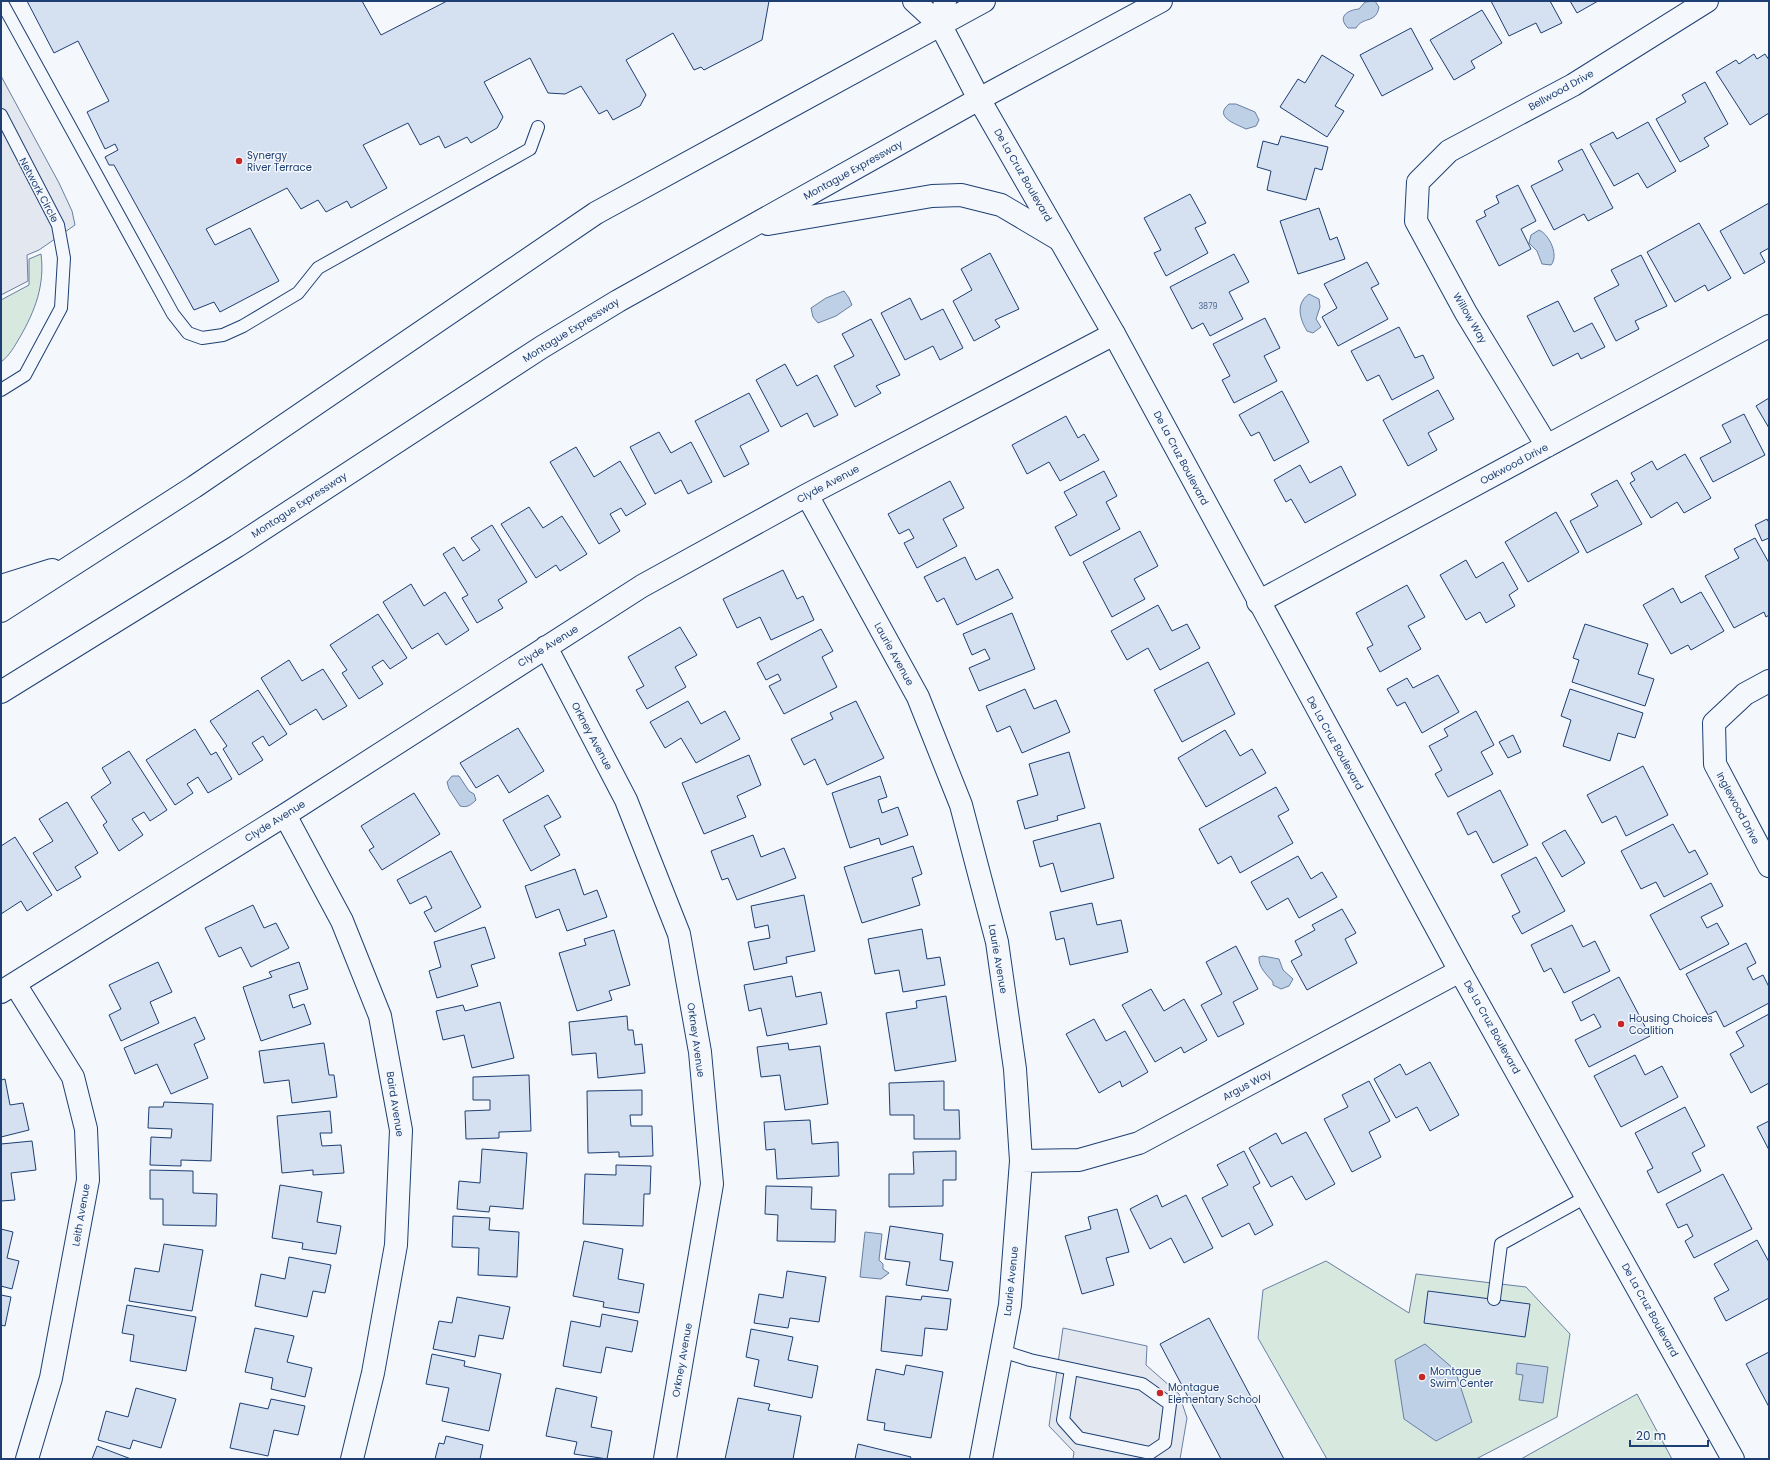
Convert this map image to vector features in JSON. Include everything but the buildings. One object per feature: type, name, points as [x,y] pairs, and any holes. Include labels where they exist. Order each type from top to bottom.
[{"type":"main road","name":"De La Cruz Boulevard","points":[[914,1],[940,26],[979,99],[1114,334],[1258,602],[1460,971],[1733,1459]]},
{"type":"main road","points":[[940,26],[945,1]]},
{"type":"main road","points":[[1,611],[82,561],[201,483],[596,213],[984,1]]},
{"type":"main road","name":"Montague Expressway","points":[[1,692],[237,546],[542,347],[618,301],[753,227],[979,99],[1161,1]]},
{"type":"main road","name":"Bellwood Drive","points":[[1418,182],[1449,151],[1573,85],[1707,1]]},
{"type":"main road","name":"Willow Way","points":[[1418,182],[1416,221],[1466,313],[1547,446]]},
{"type":"main road","points":[[753,227],[932,196],[961,195],[1001,204],[1060,240]]},
{"type":"main road","name":"Oakwood Drive","points":[[1258,602],[1769,326]]},
{"type":"main road","name":"Clyde Avenue","points":[[8,988],[285,815],[642,586],[807,495],[1114,334]]},
{"type":"main road","name":"Laurie Avenue","points":[[807,495],[918,698],[961,805],[998,942],[1015,1069],[1021,1162],[1010,1306],[981,1459]]},
{"type":"main road","points":[[1,586],[82,561]]},
{"type":"main road","name":"Orkney Avenue","points":[[546,647],[626,800],[679,934],[700,1052],[712,1184],[665,1459]]},
{"type":"main road","name":"Inglewood Drive","points":[[1769,681],[1745,694],[1714,723],[1715,764],[1769,866]]},
{"type":"main road","name":"Baird Avenue","points":[[285,815],[342,922],[380,1016],[401,1130],[396,1245],[373,1373],[352,1459]]},
{"type":"main road","name":"Argus Way","points":[[1021,1162],[1078,1160],[1139,1143],[1460,971]]},
{"type":"main road","name":"Leith Avenue","points":[[8,988],[73,1077],[86,1129],[88,1180],[51,1378],[27,1459]]},
{"type":"lane","points":[[1,1],[173,314],[188,332],[202,338],[223,335],[243,326],[298,293],[318,268],[530,149],[538,127]]},
{"type":"lane","name":"Network Circle","points":[[1,116],[58,225],[64,258],[61,308],[25,375],[1,390]]},
{"type":"lane","points":[[1494,1299],[1500,1244],[1586,1196]]},
{"type":"lane","points":[[1002,1351],[1030,1360],[1142,1384],[1170,1404],[1165,1443],[1150,1453],[1078,1438],[1063,1420],[1071,1369]]},
{"type":"shaded area","points":[[1,76],[59,183],[72,211],[75,225],[39,250],[27,255],[28,281],[1,295]]},
{"type":"shaded area","points":[[41,254],[42,276],[38,297],[30,317],[16,344],[1,362],[1,300],[29,285],[29,259]]},
{"type":"shaded area","name":"Montague Swim Center","points":[[1326,1261],[1409,1313],[1416,1274],[1526,1287],[1570,1334],[1557,1417],[1476,1459],[1327,1459],[1258,1338],[1263,1290]]},
{"type":"shaded area","points":[[1063,1328],[1147,1346],[1146,1365],[1179,1394],[1187,1418],[1180,1459],[1073,1459],[1074,1452],[1049,1426]]},
{"type":"shaded area","points":[[1637,1394],[1672,1459],[1521,1459]]},
{"type":"water","points":[[1375,1],[1379,7],[1375,16],[1362,22],[1356,28],[1348,28],[1343,21],[1343,17],[1347,13],[1359,9],[1365,2]]},
{"type":"water","points":[[1229,104],[1236,104],[1255,112],[1259,120],[1256,126],[1246,129],[1228,120],[1224,113]]},
{"type":"water","points":[[1539,230],[1547,236],[1554,251],[1551,265],[1542,264],[1537,251],[1529,243],[1531,235]]},
{"type":"water","points":[[844,291],[852,305],[836,316],[818,323],[813,317],[811,308],[826,298]]},
{"type":"water","points":[[1309,294],[1319,299],[1320,307],[1316,319],[1321,327],[1313,333],[1307,331],[1302,322],[1300,312],[1302,302]]},
{"type":"water","points":[[452,776],[459,776],[469,791],[474,794],[476,800],[471,805],[465,807],[460,806],[449,789],[447,782]]},
{"type":"water","points":[[1263,956],[1279,959],[1283,970],[1293,979],[1289,986],[1281,989],[1273,985],[1273,982],[1263,971],[1260,964],[1259,957]]},
{"type":"water","points":[[865,1232],[882,1234],[879,1260],[883,1264],[883,1269],[889,1273],[881,1279],[860,1277]]},
{"type":"water","points":[[1425,1344],[1455,1370],[1472,1422],[1436,1441],[1404,1419],[1395,1360]]},
{"type":"water","points":[[1517,1363],[1548,1367],[1543,1403],[1519,1400],[1523,1375],[1516,1374]]},
{"type":"place","name":"Synergy River Terrace","points":[[239,161]]},
{"type":"place","name":"Housing Choices Coalition","points":[[1621,1024]]},
{"type":"place","name":"Montague Swim Center","points":[[1422,1377]]},
{"type":"place","name":"Montague Elementary School","points":[[1160,1393]]}]
